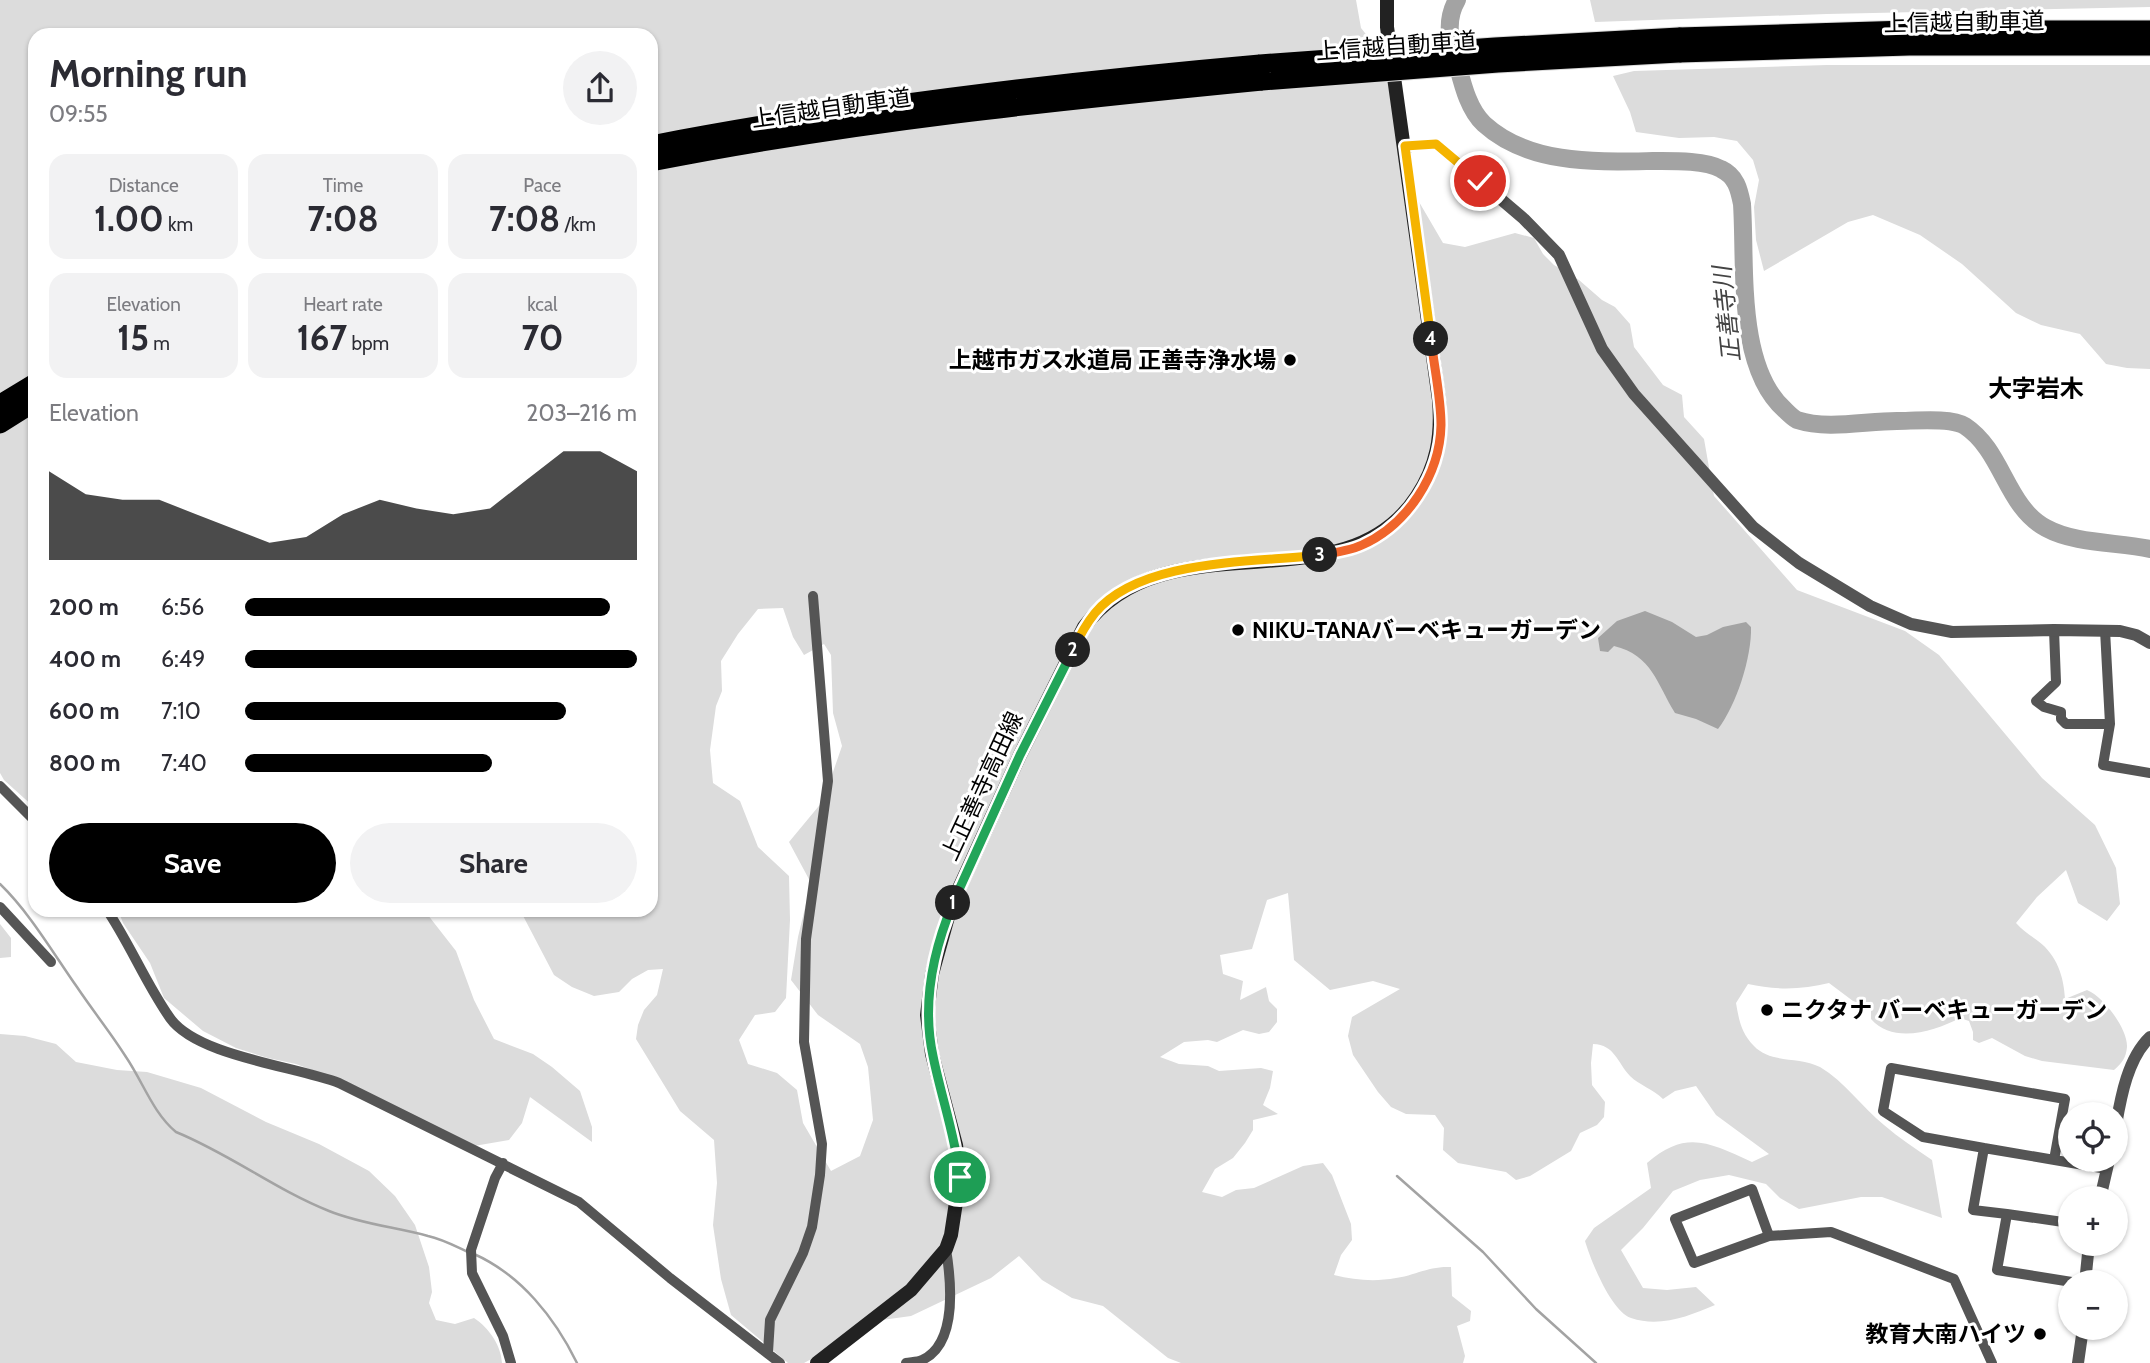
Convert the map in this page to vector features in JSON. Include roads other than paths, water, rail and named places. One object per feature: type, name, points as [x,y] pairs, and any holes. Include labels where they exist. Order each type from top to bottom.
[{"type":"highway","name":"上信越自動車道","points":[[1679,45],[1907,30],[2150,30]]},
{"type":"highway","name":"上信越自動車道","points":[[658,161],[770,140],[1067,101],[1261,72],[1495,47],[2150,47]]},
{"type":"highway","name":"上信越自動車道","points":[[658,144],[850,111],[1159,73],[1261,72]]},
{"type":"highway","points":[[0,404],[28,387]]},
{"type":"highway","points":[[0,424],[28,406]]},
{"type":"main road","name":"上正善寺高田線","points":[[817,1363],[911,1290],[946,1249],[957,1207],[960,1177],[956,1145],[932,1054],[928,1015],[932,974],[951,906],[1020,755],[1084,627],[1097,611],[1115,596],[1136,584],[1175,571],[1318,555],[1360,545],[1376,537],[1402,516],[1426,483],[1434,466],[1441,426],[1439,400],[1387,27],[1387,0]]},
{"type":"street","points":[[1405,146],[1436,144],[1524,219],[1559,255],[1602,349],[1634,394],[1753,527],[1799,564],[1870,606],[1912,624],[1952,632],[2105,630],[2136,635],[2150,643]]},
{"type":"street","points":[[768,1352],[770,1320],[803,1253],[812,1227],[822,1144],[804,1042],[806,939],[828,781],[813,596]]},
{"type":"street","points":[[2054,629],[2056,682],[2036,701],[2044,707],[2061,712],[2061,719],[2066,724],[2110,724]]},
{"type":"street","points":[[2105,630],[2110,724],[2104,765],[2150,773]]},
{"type":"street","points":[[0,786],[28,814]]},
{"type":"street","points":[[0,907],[51,962]]},
{"type":"street","points":[[111,917],[171,1020],[189,1035],[214,1048],[315,1074],[339,1083],[579,1202],[670,1278],[780,1363]]},
{"type":"street","points":[[2122,1102],[2136,1057],[2150,1037]]},
{"type":"street","points":[[2054,1160],[2064,1099],[1891,1068],[1883,1111],[1923,1138],[2054,1160],[2058,1160]]},
{"type":"street","points":[[1984,1148],[1973,1210],[2058,1221]]},
{"type":"street","points":[[503,1163],[495,1178],[471,1250],[472,1273],[503,1336],[511,1363]]},
{"type":"street","points":[[1769,1236],[1752,1189],[1675,1219],[1694,1264],[1769,1236],[1830,1232],[1954,1279],[1992,1363]]},
{"type":"street","points":[[2007,1214],[1997,1270],[2058,1280]]},
{"type":"street","points":[[906,1363],[922,1361],[934,1351],[943,1336],[949,1315],[950,1276],[946,1249]]},
{"type":"street","points":[[2078,1363],[2081,1340]]},
{"type":"waterway","name":"正善寺川","points":[[1457,0],[1451,17],[1450,33],[1464,90],[1479,118],[1502,137],[1542,154],[1564,158],[1706,164],[1721,169],[1733,179],[1742,204],[1744,285],[1751,342],[1758,368],[1769,391],[1793,417],[1821,424],[1932,420],[1959,423],[1978,437],[2022,507],[2046,528],[2083,540],[2150,549]]},
{"type":"waterway","points":[[0,884],[41,934],[120,1048],[155,1107],[176,1132],[329,1211],[433,1237],[468,1252]]},
{"type":"waterway","points":[[1397,1176],[1483,1252],[1536,1309],[1596,1363]]},
{"type":"waterway","points":[[474,1254],[507,1274],[535,1300],[558,1330],[577,1363]]},
{"type":"place","name":"上越市ガス水道局 正善寺浄水場","points":[[1290,360]]},
{"type":"place","name":"NIKU-TANAバーベキューガーデン","points":[[1238,630]]},
{"type":"place","name":"ニクタナ バーベキューガーデン","points":[[1767,1010]]},
{"type":"place","name":"教育大南ハイツ","points":[[2040,1334]]},
{"type":"district","name":"大字岩木","points":[[2036,389]]}]
